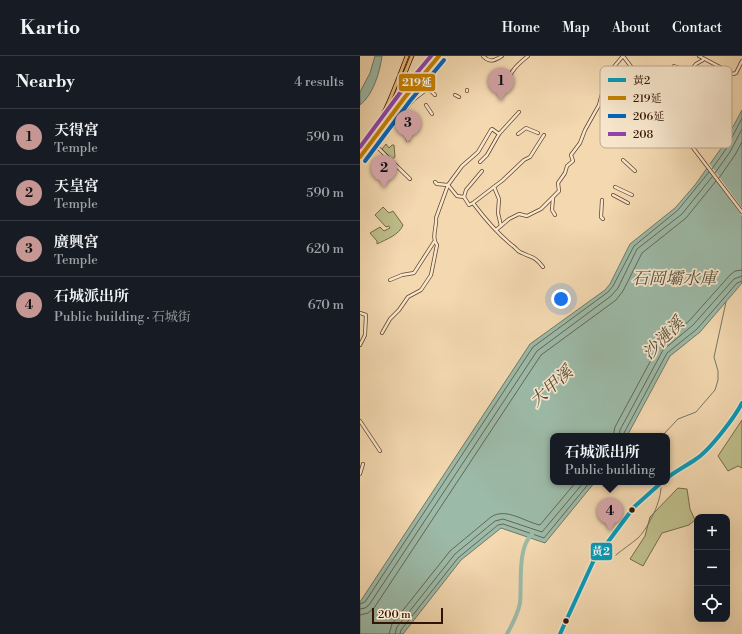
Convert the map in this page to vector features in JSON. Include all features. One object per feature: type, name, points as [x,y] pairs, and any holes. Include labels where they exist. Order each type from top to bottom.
[{"type":"main road","points":[[360,151],[387,111],[407,56]]},
{"type":"main road","points":[[360,157],[372,142],[412,56]]},
{"type":"street","points":[[372,142],[438,57],[434,56]]},
{"type":"street","points":[[483,56],[490,61],[494,61],[502,56]]},
{"type":"street","points":[[507,84],[509,75],[513,69],[528,56]]},
{"type":"street","points":[[615,66],[623,56],[631,66]]},
{"type":"street","points":[[699,56],[716,66]]},
{"type":"street","points":[[694,66],[704,60]]},
{"type":"street","points":[[732,74],[736,72],[742,61]]},
{"type":"street","points":[[399,106],[403,111],[409,103],[426,90],[431,91],[435,95]]},
{"type":"street","points":[[455,95],[459,97]]},
{"type":"street","points":[[406,97],[409,103]]},
{"type":"street","points":[[496,230],[519,214],[527,216],[541,209],[560,190],[558,183],[565,173],[567,166],[573,161],[571,156],[580,143],[600,101]]},
{"type":"street","points":[[426,105],[432,114]]},
{"type":"street","points":[[387,111],[396,110]]},
{"type":"street","points":[[480,162],[487,155],[499,134],[519,112]]},
{"type":"street","points":[[518,134],[526,128],[538,133]]},
{"type":"street","points":[[390,280],[402,275],[414,273],[434,242],[437,223],[436,218],[448,185],[463,165],[478,152],[491,130],[499,134]]},
{"type":"street","points":[[405,131],[408,140]]},
{"type":"street","points":[[482,171],[466,190],[464,197],[469,205],[494,187],[524,160],[530,157],[544,135]]},
{"type":"street","points":[[369,139],[410,179]]},
{"type":"street","points":[[692,148],[742,212]]},
{"type":"street","points":[[623,160],[635,171]]},
{"type":"street","points":[[435,182],[437,184],[448,185],[457,196],[464,197]]},
{"type":"street","points":[[494,187],[500,199],[498,213],[501,226]]},
{"type":"street","points":[[615,187],[632,195]]},
{"type":"street","points":[[613,195],[628,203]]},
{"type":"street","points":[[553,197],[552,210],[555,215]]},
{"type":"street","points":[[602,200],[601,213],[603,219]]},
{"type":"street","points":[[473,203],[486,220],[519,252],[536,258],[543,266]]},
{"type":"street","points":[[382,333],[390,319],[408,297],[421,290],[431,275],[437,245],[434,242]]},
{"type":"street","points":[[360,313],[366,315],[366,323],[365,335],[360,345]]},
{"type":"street","points":[[670,476],[704,453],[736,414],[742,403]]},
{"type":"street","points":[[360,421],[380,451]]},
{"type":"street","points":[[360,474],[363,464]]},
{"type":"street","points":[[560,634],[593,562],[634,507],[659,485]]},
{"type":"green space","points":[[434,64],[440,70],[411,98],[375,142],[397,109]]},
{"type":"green space","points":[[397,90],[400,95],[405,96],[395,107],[389,110]]},
{"type":"green space","points":[[386,144],[389,148],[394,145],[395,157],[392,159],[382,149]]},
{"type":"green space","points":[[383,207],[389,213],[393,211],[403,225],[396,234],[377,244],[377,241],[370,233],[380,227],[384,231],[390,228],[389,226],[386,227],[375,215]]},
{"type":"green space","points":[[742,420],[742,468],[738,466],[728,471],[718,456]]},
{"type":"green space","points":[[678,488],[687,489],[690,509],[694,521],[689,525],[662,533],[643,566],[630,559],[645,536],[650,517]]},
{"type":"water","points":[[375,56],[382,56],[378,76],[369,95],[360,105],[360,92],[370,73]]},
{"type":"water","points":[[742,110],[742,283],[700,332],[670,356],[629,433],[550,433],[550,485],[593,485],[545,543],[501,528],[461,560],[403,634],[360,634],[360,602],[530,344],[605,290],[610,284],[630,244],[675,208],[695,185],[721,148],[732,148],[732,128]]},
{"type":"pier","points":[[709,163],[742,208],[742,216],[706,167]]},
{"type":"waterway","points":[[505,80],[512,69],[526,56]]},
{"type":"waterway","points":[[665,433],[678,419],[696,412],[715,390],[718,380],[718,371],[714,357],[726,302]]},
{"type":"waterway","points":[[616,555],[638,538],[646,527],[657,505],[661,485]]},
{"type":"waterway","name":"沙漣溪","points":[[507,634],[515,619],[519,607],[522,557],[527,540],[532,534]]},
{"type":"transit line","name":"208","points":[[360,147],[400,93],[431,56]]},
{"type":"transit line","name":"219延","points":[[360,157],[405,97],[439,56]]},
{"type":"transit line","name":"206延","points":[[365,161],[410,101],[444,60]]},
{"type":"transit line","name":"黃2","points":[[670,476],[696,459],[708,449],[728,425],[742,403]]},
{"type":"transit line","name":"黃2","points":[[560,634],[593,562],[634,507],[659,485]]},
{"type":"place","name":"天得宮","points":[[501,101]]},
{"type":"place","name":"廣興宮","points":[[408,143]]},
{"type":"place","name":"天皇宮","points":[[384,188]]},
{"type":"place","name":"石城派出所","points":[[610,531]]},
{"type":"water label","name":"石岡壩水庫","points":[[674,278]]},
{"type":"water label","name":"大甲溪","points":[[551,386]]}]
